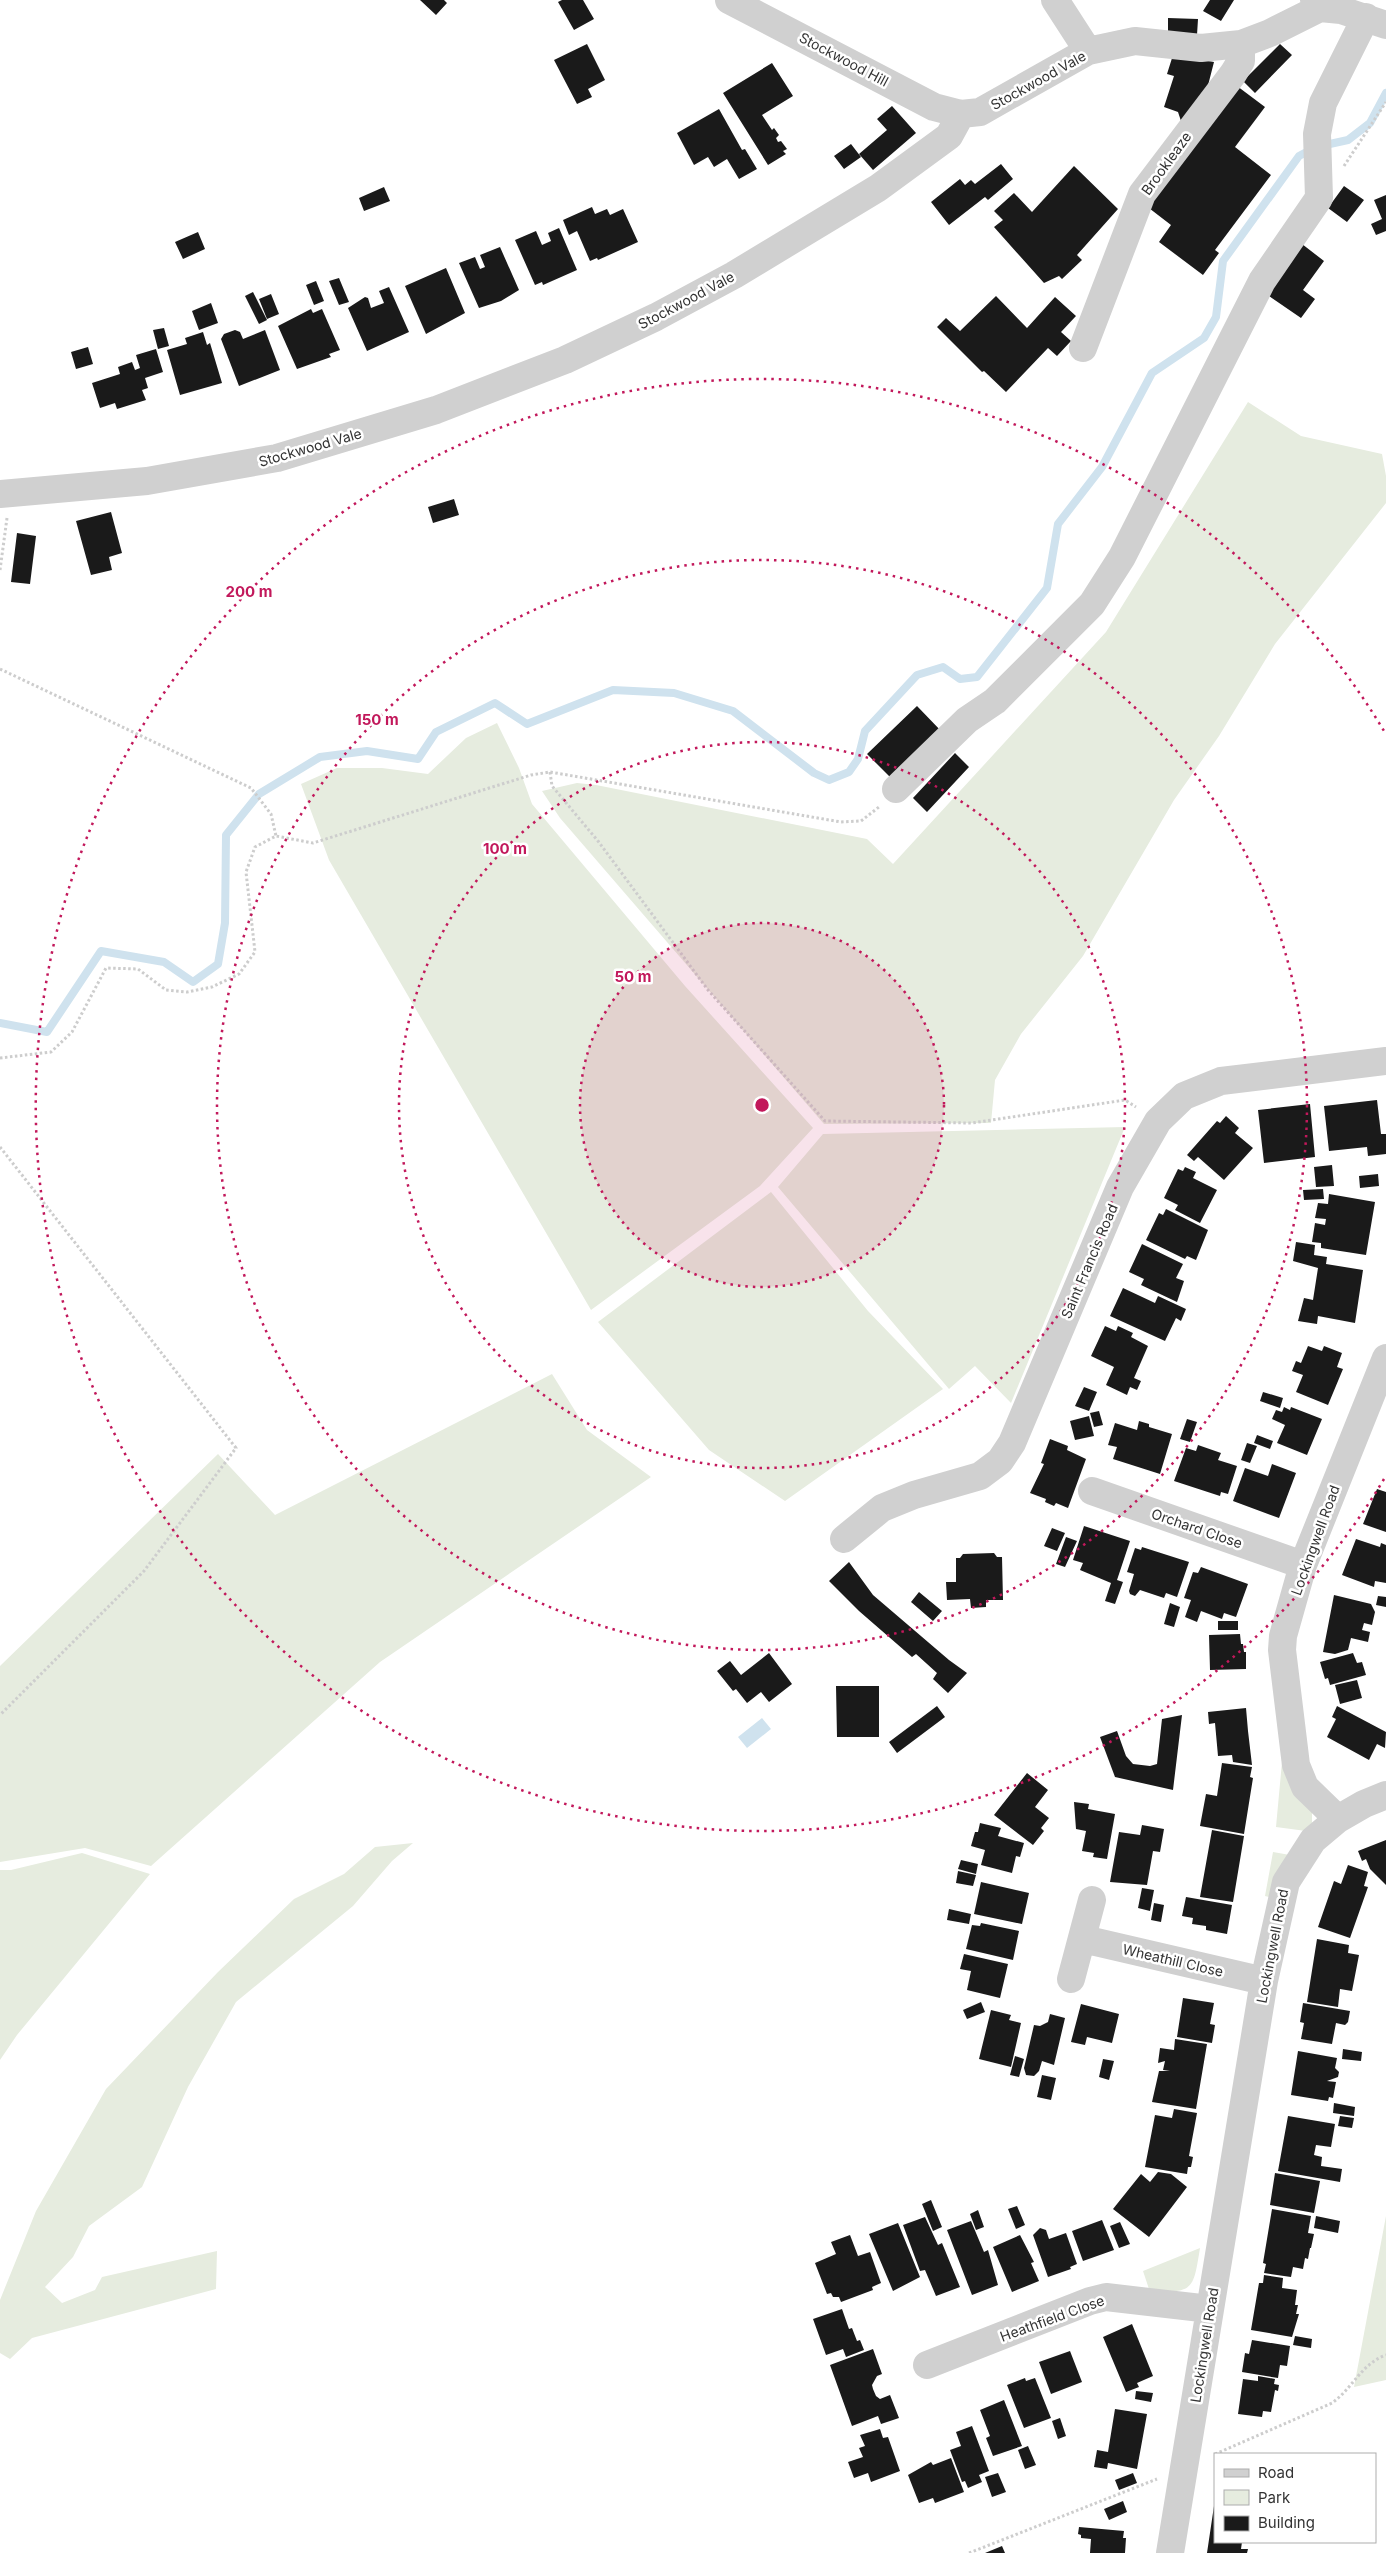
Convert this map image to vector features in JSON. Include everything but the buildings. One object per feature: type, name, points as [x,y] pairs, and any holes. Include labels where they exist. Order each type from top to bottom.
[{"type":"street","name":"Stockwood Hill","points":[[729,0],[934,107],[961,114]]},
{"type":"street","points":[[1055,0],[1088,51]]},
{"type":"street","name":"Stockwood Vale","points":[[1,489],[147,481],[277,458],[436,410],[565,360],[656,317],[734,275],[878,188],[949,136],[961,114],[980,112],[1005,100],[1088,51],[1134,41],[1201,48],[1241,44],[1270,33],[1317,4]]},
{"type":"street","points":[[896,788],[967,720],[995,701],[1092,604],[1122,558],[1262,281],[1320,198],[1317,134],[1323,103],[1376,21],[1317,4]]},
{"type":"street","name":"Brookleaze","points":[[1083,348],[1142,194],[1233,74],[1241,61],[1241,44]]},
{"type":"street","name":"Saint Francis Road","points":[[844,1539],[882,1508],[914,1495],[980,1476],[1000,1462],[1012,1443],[1120,1187],[1158,1121],[1184,1096],[1221,1081],[1386,1061]]},
{"type":"street","name":"Lockingwell Road","points":[[1170,2553],[1264,1981],[1286,1882],[1313,1840],[1338,1819],[1305,1787],[1296,1765],[1282,1650],[1283,1636],[1302,1565],[1386,1358]]},
{"type":"street","name":"Orchard Close","points":[[1092,1491],[1302,1565]]},
{"type":"street","points":[[1338,1819],[1364,1804],[1386,1795]]},
{"type":"street","points":[[1071,1979],[1092,1900]]},
{"type":"street","name":"Wheathill Close","points":[[1082,1939],[1264,1981]]},
{"type":"street","name":"Heathfield Close","points":[[927,2365],[1090,2301],[1106,2297],[1210,2309]]},
{"type":"path","points":[[1342,168],[1386,102]]},
{"type":"path","points":[[0,570],[8,504],[1,489]]},
{"type":"path","points":[[0,669],[251,788],[271,814],[276,836]]},
{"type":"path","points":[[0,1058],[51,1052],[72,1032],[106,968],[138,970],[166,990],[187,992],[212,987],[239,974],[255,952],[246,872],[255,848],[276,836],[313,843],[531,775],[550,772],[841,822],[861,821],[874,813],[896,788]]},
{"type":"path","points":[[550,772],[552,786],[598,841],[708,990],[825,1121],[972,1123],[1126,1100],[1136,1105],[1139,1117],[1158,1121]]},
{"type":"path","points":[[0,1148],[236,1448],[144,1571],[0,1715]]},
{"type":"path","points":[[1217,2453],[1332,2403],[1344,2394],[1363,2368],[1375,2359],[1386,2355]]},
{"type":"path","points":[[969,2553],[1184,2468]]},
{"type":"green space","points":[[1248,402],[1301,436],[1382,454],[1386,476],[1386,503],[1275,644],[1219,736],[1174,800],[1083,956],[1021,1034],[995,1080],[991,1123],[824,1124],[560,818],[542,791],[577,783],[596,785],[867,839],[893,864],[1106,632]]},
{"type":"green space","points":[[497,723],[519,768],[532,804],[685,986],[813,1128],[760,1186],[591,1310],[329,860],[301,784],[337,768],[382,768],[428,774],[466,738]]},
{"type":"green space","points":[[1125,1127],[1011,1403],[975,1366],[949,1389],[778,1187],[823,1134]]},
{"type":"green space","points":[[771,1192],[868,1311],[943,1389],[785,1501],[709,1450],[598,1322]]},
{"type":"green space","points":[[552,1374],[587,1430],[651,1477],[380,1662],[151,1866],[85,1848],[0,1862],[0,1666],[218,1454],[275,1515]]},
{"type":"green space","points":[[1282,1762],[1312,1808],[1312,1823],[1306,1831],[1276,1827]]},
{"type":"green space","points":[[413,1843],[392,1861],[353,1906],[236,2002],[188,2087],[142,2187],[89,2226],[73,2257],[45,2287],[62,2303],[95,2290],[102,2277],[217,2251],[216,2289],[32,2338],[10,2359],[0,2353],[0,2300],[36,2211],[106,2089],[218,1972],[294,1899],[344,1874],[375,1847]]},
{"type":"green space","points":[[1273,1852],[1290,1855],[1269,1897],[1265,1896]]},
{"type":"green space","points":[[82,1853],[150,1874],[17,2035],[0,2060],[0,1870],[11,1870]]},
{"type":"green space","points":[[1386,2216],[1386,2380],[1354,2387]]},
{"type":"green space","points":[[1200,2248],[1193,2281],[1189,2286],[1175,2291],[1150,2292],[1143,2271]]},
{"type":"water","points":[[762,1718],[771,1729],[747,1748],[738,1737]]},
{"type":"waterway","points":[[0,1023],[47,1032],[101,951],[164,962],[193,982],[218,964],[225,923],[226,835],[259,794],[320,757],[367,751],[418,759],[436,732],[495,703],[527,724],[613,690],[674,693],[733,711],[814,773],[829,780],[849,772],[858,759],[865,731],[917,675],[943,667],[960,679],[977,677],[1047,588],[1058,524],[1102,467],[1152,373],[1204,338],[1216,317],[1223,261],[1299,156],[1316,147],[1348,140],[1370,123],[1386,93]]}]
